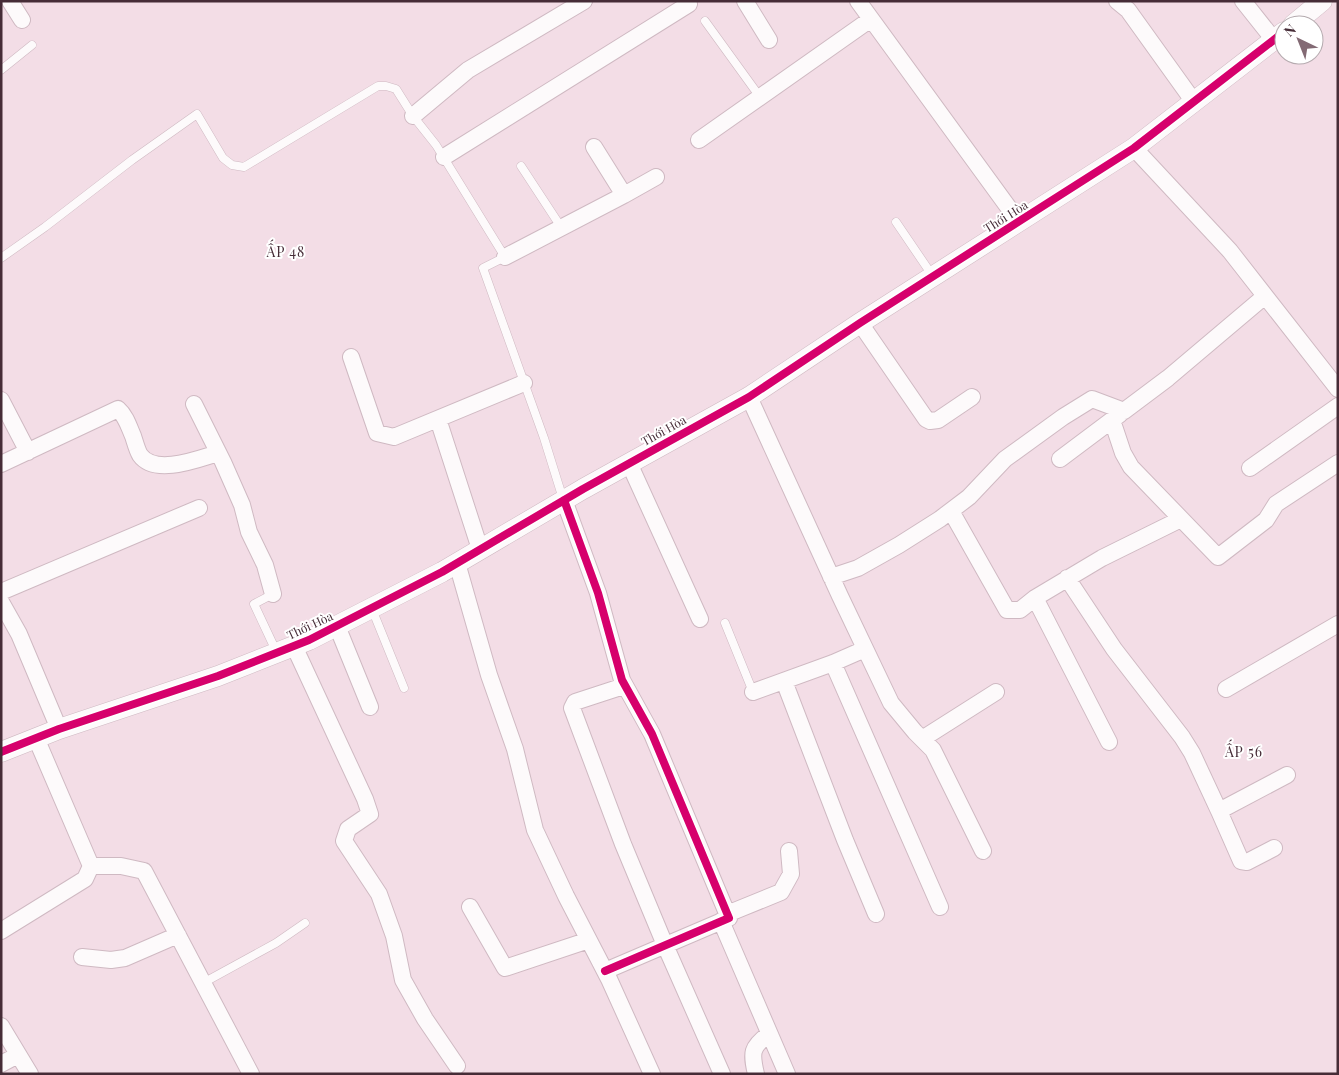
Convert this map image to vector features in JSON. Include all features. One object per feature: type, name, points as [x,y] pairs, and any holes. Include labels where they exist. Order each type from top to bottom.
[{"type":"street","points":[[10,1],[22,20]]},
{"type":"street","points":[[413,116],[468,70],[584,1]]},
{"type":"street","points":[[444,157],[689,4],[687,1]]},
{"type":"street","points":[[745,1],[769,40]]},
{"type":"street","points":[[858,1],[1019,222]]},
{"type":"street","points":[[1118,1],[1128,10],[1194,102]]},
{"type":"street","points":[[1243,1],[1274,31]]},
{"type":"street","points":[[1305,15],[1322,1]]},
{"type":"street","points":[[699,140],[871,19]]},
{"type":"street","name":"Thới Hòa","points":[[1,752],[59,729],[218,676],[286,649],[372,609],[442,572],[564,500],[749,397],[860,323],[1134,148],[1274,40]]},
{"type":"street","points":[[594,147],[624,195]]},
{"type":"street","points":[[1134,148],[1230,251],[1338,389]]},
{"type":"street","points":[[504,257],[624,195],[656,176]]},
{"type":"street","points":[[1060,459],[1168,378],[1265,296]]},
{"type":"street","points":[[860,323],[926,419],[930,421],[938,420],[972,397]]},
{"type":"street","points":[[351,357],[377,433],[394,437],[524,382]]},
{"type":"street","points":[[749,397],[891,703],[933,750],[982,851]]},
{"type":"street","points":[[831,577],[858,568],[899,545],[951,511],[969,497],[1005,459],[1063,417],[1092,399],[1118,415]]},
{"type":"street","points":[[1,400],[28,452]]},
{"type":"street","points":[[194,404],[242,506],[249,532],[265,565],[272,594]]},
{"type":"street","points":[[1250,468],[1338,406]]},
{"type":"street","points":[[1,464],[118,409],[127,421],[139,454],[148,462],[161,465],[184,463],[218,453]]},
{"type":"street","points":[[1118,415],[1123,453],[1131,467],[1218,557],[1266,520],[1276,504],[1338,463]]},
{"type":"street","points":[[438,419],[480,549]]},
{"type":"street","points":[[629,464],[700,619]]},
{"type":"street","points":[[564,500],[598,593],[612,649],[624,686],[652,734],[769,1034],[787,1074]]},
{"type":"street","points":[[1,592],[199,508]]},
{"type":"street","points":[[951,511],[1007,610],[1020,610],[1067,578],[1135,540],[1181,519]]},
{"type":"street","points":[[457,563],[489,675],[515,749],[535,830],[605,971],[652,1074]]},
{"type":"street","points":[[1067,578],[1114,649],[1187,745],[1201,770],[1241,861],[1247,862],[1274,848]]},
{"type":"street","points":[[1035,598],[1108,742]]},
{"type":"street","points":[[1,602],[19,634],[59,729]]},
{"type":"street","points":[[1226,689],[1338,624]]},
{"type":"street","points":[[337,626],[370,707]]},
{"type":"street","points":[[286,649],[365,800],[370,814],[348,829],[344,841],[379,894],[394,936],[403,980],[425,1019],[457,1066]]},
{"type":"street","points":[[753,692],[833,663],[865,649]]},
{"type":"street","points":[[833,663],[940,907]]},
{"type":"street","points":[[784,681],[845,840],[876,914]]},
{"type":"street","points":[[624,686],[575,702],[572,708],[623,844],[722,1074]]},
{"type":"street","points":[[922,739],[996,692]]},
{"type":"street","points":[[1,931],[85,879],[91,866],[36,738]]},
{"type":"street","points":[[1218,811],[1287,775]]},
{"type":"street","points":[[605,971],[781,892],[792,874],[789,851]]},
{"type":"street","points":[[91,866],[121,866],[144,871],[251,1074]]},
{"type":"street","points":[[470,907],[504,968],[589,940]]},
{"type":"street","points":[[82,957],[111,960],[125,958],[178,935]]},
{"type":"street","points":[[1,1026],[30,1074]]},
{"type":"street","points":[[756,1074],[752,1060],[753,1050],[758,1042],[769,1034]]},
{"type":"street","points":[[1,1064],[18,1055]]},
{"type":"lane","points":[[705,22],[760,97]]},
{"type":"lane","points":[[1,70],[32,45]]},
{"type":"lane","points":[[1,258],[197,114],[223,158],[232,165],[244,166],[378,86],[386,86],[396,90],[444,157],[504,257],[483,268],[564,500]]},
{"type":"lane","points":[[521,166],[562,227]]},
{"type":"lane","points":[[896,222],[933,277]]},
{"type":"lane","points":[[272,594],[254,604],[286,649]]},
{"type":"lane","points":[[372,609],[404,688]]},
{"type":"lane","points":[[725,622],[753,692]]},
{"type":"lane","points":[[203,984],[276,943],[305,923]]},
{"type":"cycle path","points":[[1,752],[59,729],[218,676],[309,640],[442,572],[583,489],[749,397],[860,323],[1134,148],[1274,40]]},
{"type":"cycle path","points":[[564,500],[598,593],[622,680],[652,734],[729,918],[605,971]]},
{"type":"district","name":"ẤP 48","points":[[286,252]]},
{"type":"district","name":"ẤP 56","points":[[1244,752]]}]
